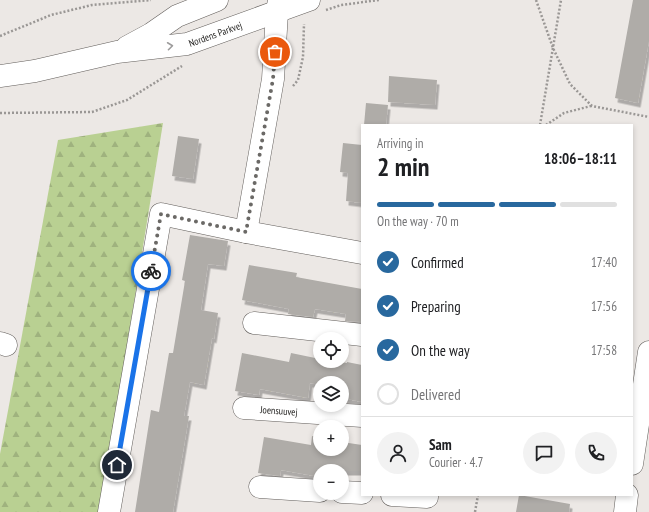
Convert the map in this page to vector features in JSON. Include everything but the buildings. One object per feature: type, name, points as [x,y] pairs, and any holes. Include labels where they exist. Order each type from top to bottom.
[{"type":"street","name":"Nordens Parkvej","points":[[118,52],[151,34],[177,16],[217,0]]},
{"type":"street","name":"Nordens Parkvej","points":[[0,76],[35,71],[118,52],[187,44],[278,6],[309,0]]},
{"type":"street","points":[[246,232],[273,79],[278,6]]},
{"type":"street","points":[[109,512],[161,214],[246,232],[361,252]]},
{"type":"street","points":[[254,323],[361,335]]},
{"type":"street","points":[[633,457],[649,352]]},
{"type":"street","name":"Joensuuvej","points":[[244,408],[361,416]]},
{"type":"street","points":[[260,487],[313,491]]},
{"type":"street","points":[[349,492],[361,493]]},
{"type":"street","points":[[410,496],[428,496]]},
{"type":"street","points":[[625,512],[627,496]]},
{"type":"path","points":[[0,36],[51,15],[92,5],[151,0]]},
{"type":"path","points":[[340,0],[341,5]]},
{"type":"path","points":[[536,0],[553,48],[570,84],[592,106]]},
{"type":"path","points":[[540,124],[561,0]]},
{"type":"path","points":[[548,124],[564,113],[592,106],[649,117]]},
{"type":"path","points":[[475,512],[478,496]]},
{"type":"green space","points":[[163,123],[100,512],[0,512],[0,454],[58,140]]},
{"type":"way so far","points":[[151,271],[161,214],[246,232],[273,79],[275,52]]},
{"type":"route","points":[[117,465],[151,271]]}]
